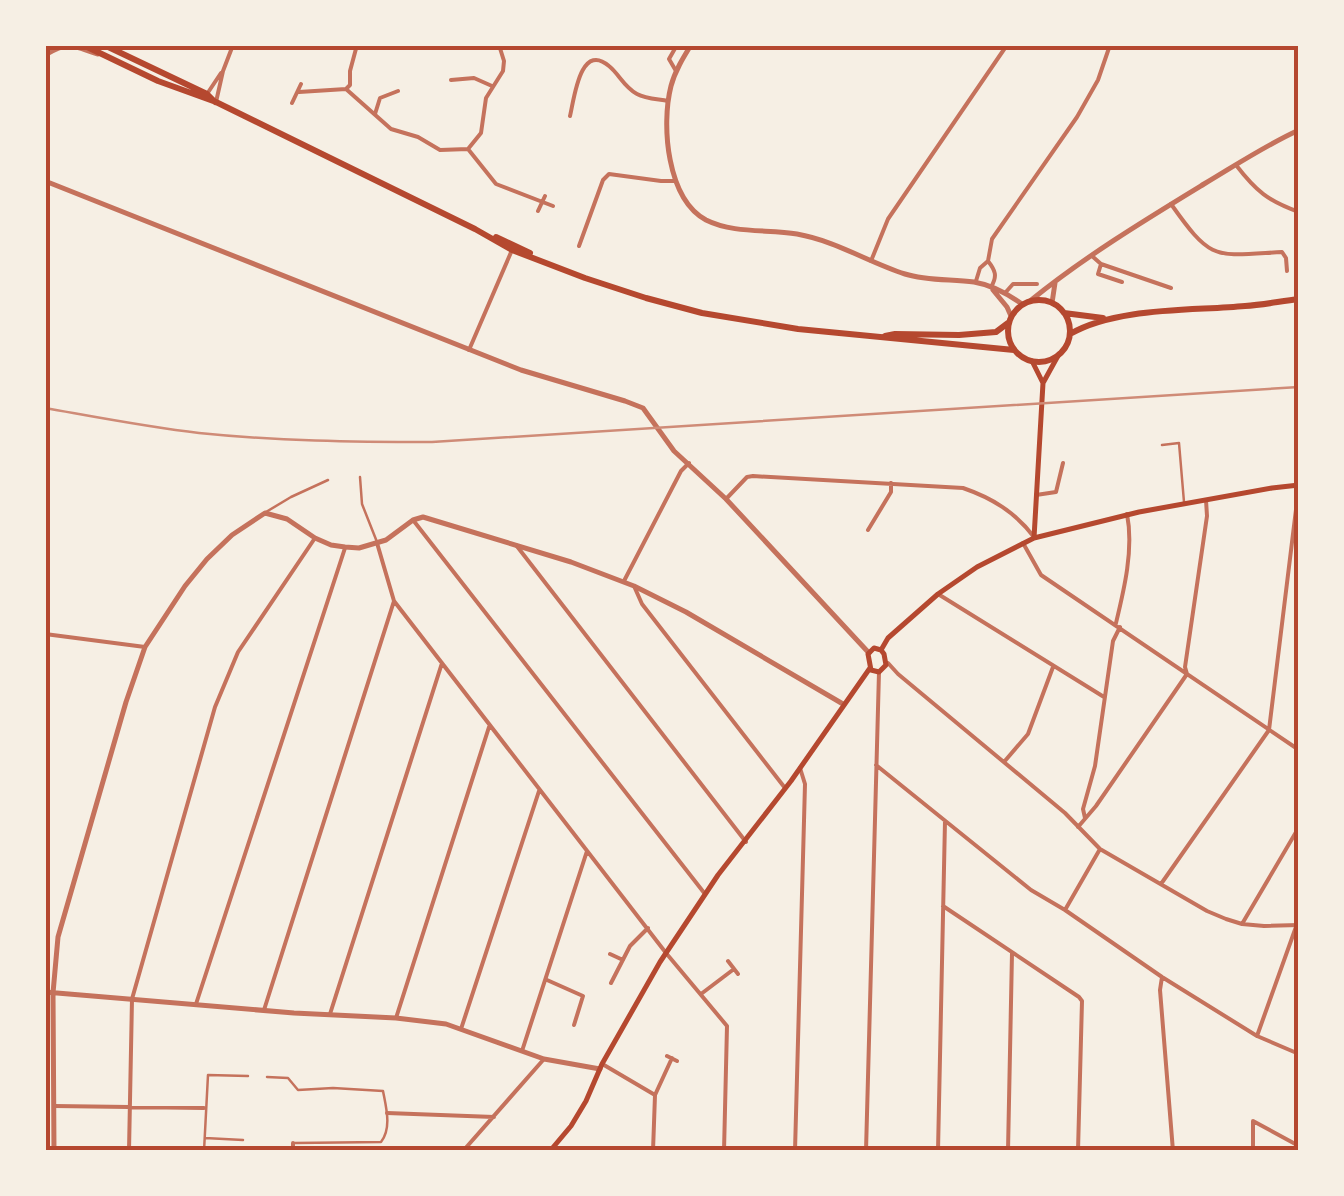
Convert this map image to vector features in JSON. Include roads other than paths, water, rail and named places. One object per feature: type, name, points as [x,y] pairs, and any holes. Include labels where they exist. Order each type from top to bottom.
[{"type":"main road","points":[[83,45],[158,81],[206,96]]},
{"type":"main road","points":[[104,45],[512,250],[618,289],[702,313],[798,330],[884,336],[946,335],[996,332],[1026,302],[1052,303],[1064,313],[1070,334],[1044,382],[1034,538]]},
{"type":"main road","points":[[475,229],[515,244],[548,264]]},
{"type":"main road","points":[[1070,334],[1114,318],[1299,299]]},
{"type":"main road","points":[[1064,313],[1114,318]]},
{"type":"main road","points":[[1010,319],[1014,350]]},
{"type":"main road","points":[[884,336],[1014,350],[1032,361],[1044,382]]},
{"type":"main road","points":[[1032,361],[1046,361],[1060,354]]},
{"type":"main road","points":[[881,650],[888,638],[938,594],[977,567],[1034,538],[1127,514],[1299,485]]},
{"type":"main road","points":[[550,1151],[586,1101],[601,1066],[666,953],[870,668],[868,652],[874,648],[881,650]]},
{"type":"main road","points":[[870,668],[880,672],[885,668],[881,650]]},
{"type":"street","points":[[46,56],[48,45]]},
{"type":"street","points":[[46,56],[60,45],[110,58]]},
{"type":"street","points":[[216,102],[233,45]]},
{"type":"street","points":[[299,92],[346,89],[357,45]]},
{"type":"street","points":[[346,89],[391,129],[418,137],[440,150],[468,148],[481,133],[486,98],[504,71],[499,45]]},
{"type":"street","points":[[676,72],[669,59],[677,45]]},
{"type":"street","points":[[691,45],[676,72],[668,101],[668,130],[676,180],[690,206],[703,218],[730,228],[818,238],[909,275],[976,282],[1026,302],[1171,204],[1299,130]]},
{"type":"street","points":[[870,261],[888,219],[1006,45]]},
{"type":"street","points":[[976,282],[980,268],[988,261],[992,239],[1077,117],[1098,80],[1110,45]]},
{"type":"street","points":[[1290,45],[1299,50]]},
{"type":"street","points":[[570,116],[579,76],[590,61],[608,64],[634,92],[668,101]]},
{"type":"street","points":[[206,96],[223,71]]},
{"type":"street","points":[[451,80],[474,78],[492,86]]},
{"type":"street","points":[[292,104],[301,84]]},
{"type":"street","points":[[375,114],[380,98],[398,91]]},
{"type":"street","points":[[468,148],[496,184],[553,206]]},
{"type":"street","points":[[1236,165],[1262,194],[1299,212]]},
{"type":"street","points":[[579,246],[603,180],[610,174],[661,182],[676,180]]},
{"type":"street","points":[[45,182],[545,379],[643,408],[674,450],[726,499],[868,652]]},
{"type":"street","points":[[538,211],[545,196]]},
{"type":"street","points":[[1171,204],[1209,250],[1240,255],[1282,252],[1287,271]]},
{"type":"street","points":[[469,350],[512,250]]},
{"type":"street","points":[[1092,256],[1101,264],[1171,288]]},
{"type":"street","points":[[988,261],[995,273],[991,287]]},
{"type":"street","points":[[1101,264],[1098,274],[1122,282]]},
{"type":"street","points":[[1052,303],[1056,283]]},
{"type":"street","points":[[1005,292],[1014,284],[1037,284]]},
{"type":"street","points":[[991,287],[1008,307],[1010,319]]},
{"type":"street","points":[[1036,496],[1056,492],[1063,463]]},
{"type":"street","points":[[623,582],[680,472],[689,464]]},
{"type":"street","points":[[1061,473],[1070,474]]},
{"type":"street","points":[[726,499],[747,477],[753,476],[945,486],[978,494],[1016,516],[1034,538]]},
{"type":"street","points":[[868,530],[891,492],[891,483]]},
{"type":"street","points":[[1160,884],[1269,730],[1299,485]]},
{"type":"street","points":[[1187,674],[1206,500]]},
{"type":"street","points":[[54,1151],[49,993],[58,937],[126,702],[146,647],[185,586],[232,535],[252,520],[265,513],[286,519],[331,545],[359,548],[377,544],[423,517],[571,562],[634,586],[686,612],[844,704]]},
{"type":"street","points":[[1086,819],[1083,809],[1095,766],[1127,562],[1127,514]]},
{"type":"street","points":[[414,520],[705,894]]},
{"type":"street","points":[[130,1151],[132,999],[215,707],[238,652],[315,538]]},
{"type":"street","points":[[1023,543],[1041,575],[1299,750]]},
{"type":"street","points":[[377,544],[394,601],[727,1026],[724,1151]]},
{"type":"street","points":[[516,545],[746,842]]},
{"type":"street","points":[[196,1004],[345,547]]},
{"type":"street","points":[[634,586],[642,604],[786,788]]},
{"type":"street","points":[[938,594],[1104,698]]},
{"type":"street","points":[[264,1010],[394,601]]},
{"type":"street","points":[[45,634],[146,647]]},
{"type":"street","points":[[885,660],[1100,849],[1207,911],[1242,924],[1298,924],[1257,1036]]},
{"type":"street","points":[[330,1014],[442,663]]},
{"type":"street","points":[[1004,762],[1028,734],[1053,667]]},
{"type":"street","points":[[866,1151],[880,672],[898,674]]},
{"type":"street","points":[[1078,827],[1187,674]]},
{"type":"street","points":[[396,1018],[490,726]]},
{"type":"street","points":[[876,765],[1031,890],[1257,1036],[1299,1054]]},
{"type":"street","points":[[795,1151],[804,784],[800,768]]},
{"type":"street","points":[[461,1029],[539,788]]},
{"type":"street","points":[[938,1151],[945,820]]},
{"type":"street","points":[[1242,924],[1299,827]]},
{"type":"street","points":[[1065,910],[1100,849]]},
{"type":"street","points":[[522,1051],[588,850]]},
{"type":"street","points":[[944,906],[1082,1001],[1078,1151]]},
{"type":"street","points":[[611,983],[630,946],[648,928]]},
{"type":"street","points":[[1008,1151],[1012,953]]},
{"type":"street","points":[[610,954],[623,960]]},
{"type":"street","points":[[701,994],[736,971],[728,961]]},
{"type":"street","points":[[1162,976],[1173,1151]]},
{"type":"street","points":[[547,980],[583,996],[574,1025]]},
{"type":"street","points":[[49,993],[446,1024],[544,1059],[601,1066],[655,1095]]},
{"type":"street","points":[[654,1151],[655,1095],[672,1058]]},
{"type":"street","points":[[463,1151],[544,1059]]},
{"type":"street","points":[[45,1075],[54,1075]]},
{"type":"street","points":[[54,1106],[204,1108]]},
{"type":"street","points":[[387,1113],[494,1116]]},
{"type":"street","points":[[1253,1151],[1254,1120],[1299,1146]]},
{"type":"street","points":[[45,1134],[54,1134]]},
{"type":"street","points":[[293,1142],[294,1151]]},
{"type":"lane","points":[[1162,445],[1179,444],[1184,503]]},
{"type":"lane","points":[[360,478],[362,504],[377,544]]},
{"type":"lane","points":[[265,513],[328,480]]},
{"type":"lane","points":[[204,1151],[208,1075],[248,1076]]},
{"type":"lane","points":[[267,1077],[288,1078],[298,1090],[381,1090],[384,1094],[387,1134],[382,1142],[293,1142]]},
{"type":"lane","points":[[204,1138],[243,1140]]},
{"type":"railway","points":[[45,408],[228,436],[432,442],[1299,387]]}]
